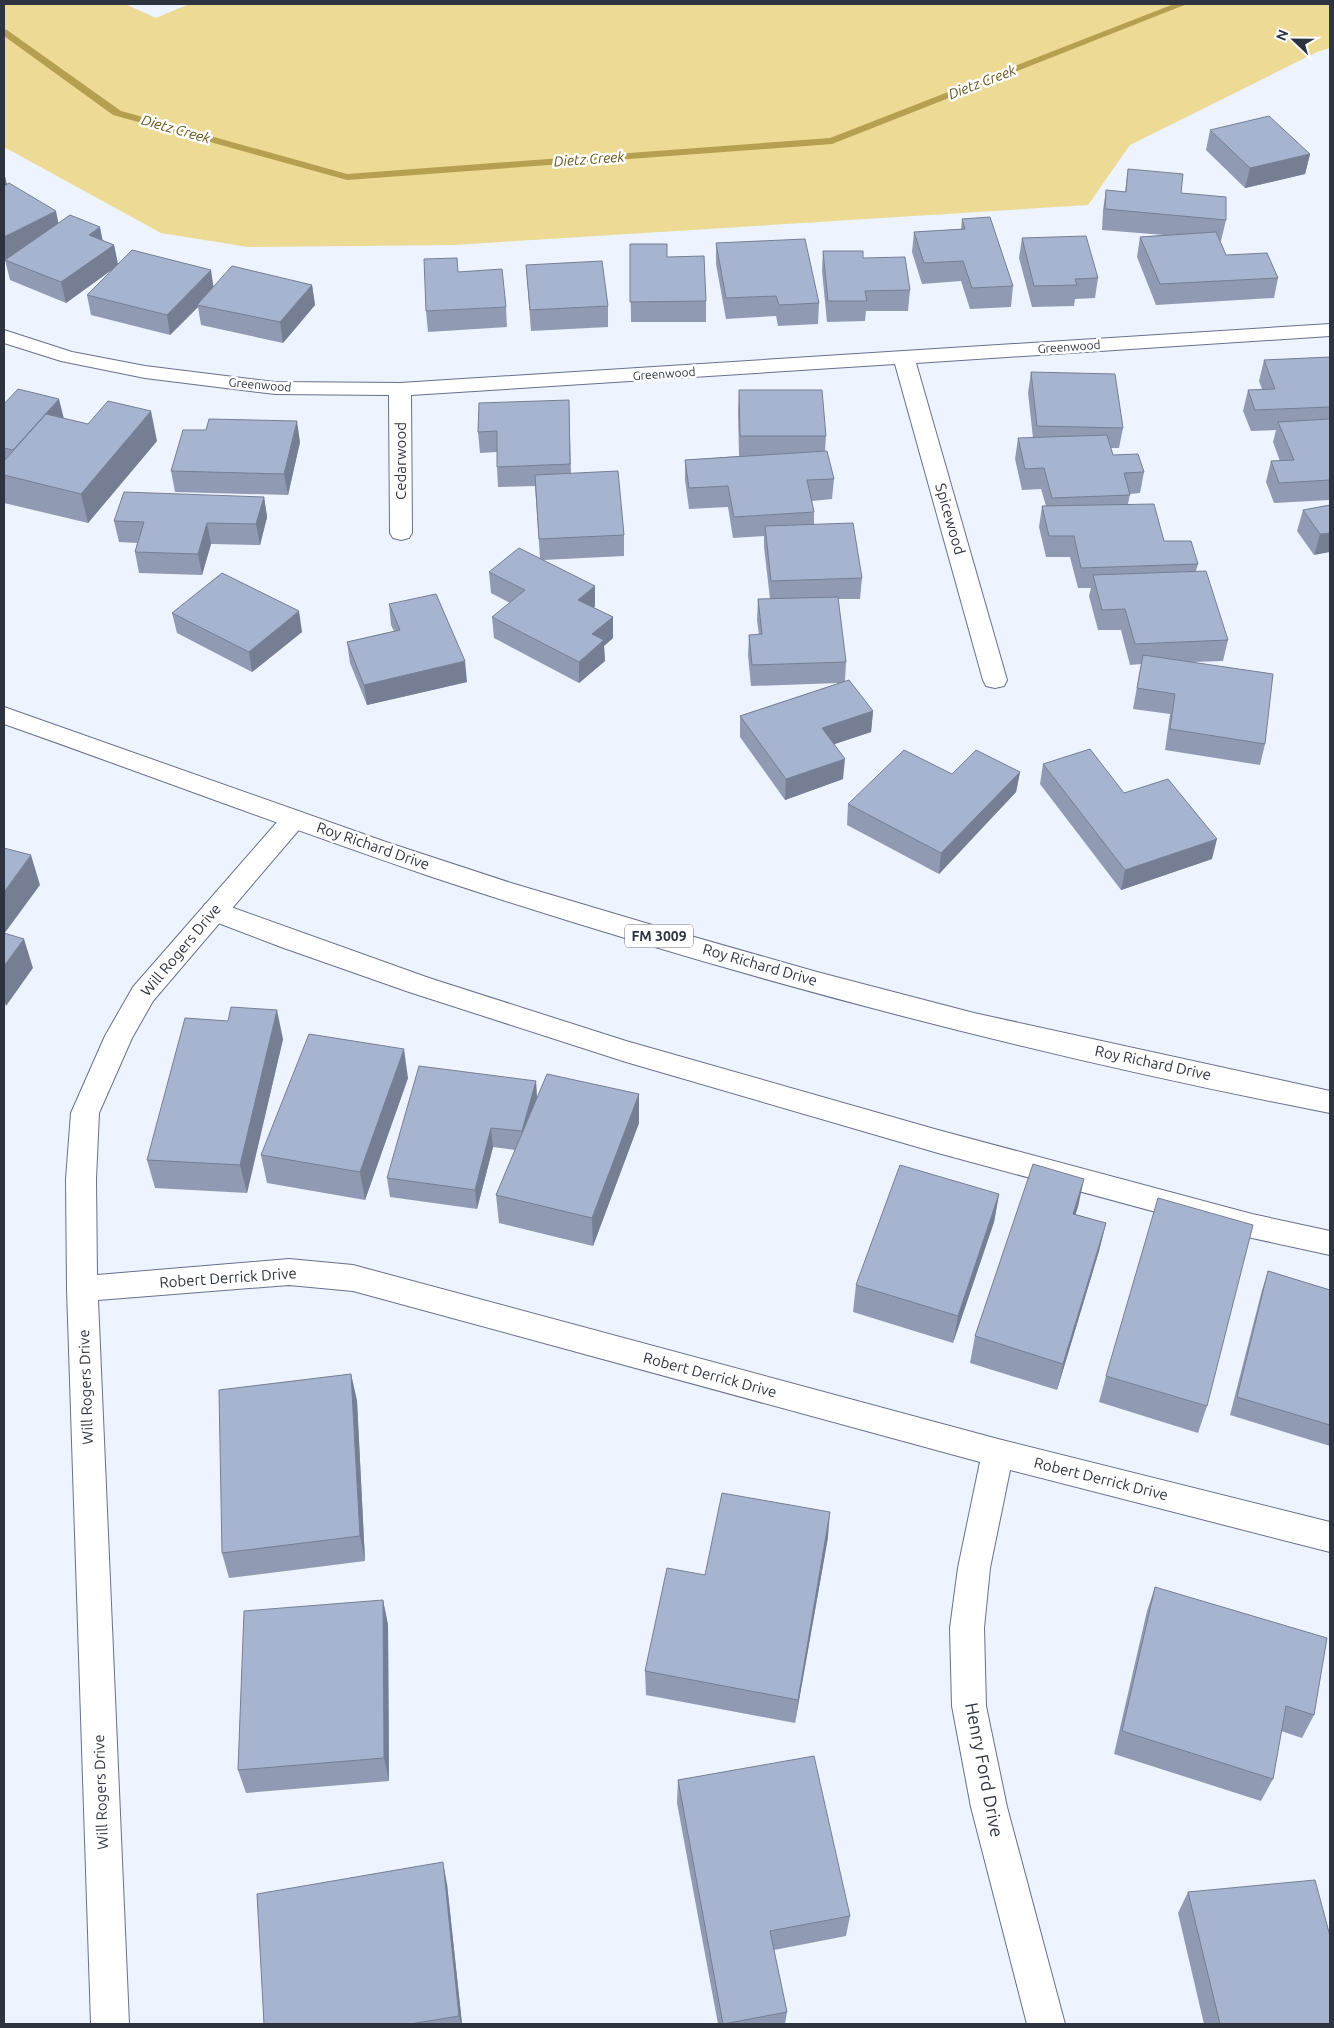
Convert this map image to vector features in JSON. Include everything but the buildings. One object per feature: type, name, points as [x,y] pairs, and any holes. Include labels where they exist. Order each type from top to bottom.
[{"type":"street","name":"Greenwood","points":[[4,336],[68,357],[145,372],[275,388],[400,390],[1330,330]]},
{"type":"street","name":"Spicewood","points":[[904,358],[995,680]]},
{"type":"street","name":"Cedarwood","points":[[400,390],[401,533]]},
{"type":"street","name":"Roy Richard Drive","points":[[4,715],[294,819],[500,889],[720,954],[924,1011],[1124,1058],[1330,1102]]},
{"type":"street","name":"Will Rogers Drive","points":[[110,2024],[82,1289],[81,1179],[85,1113],[119,1036],[143,994],[294,819]]},
{"type":"street","points":[[214,911],[255,928],[506,1014],[677,1068],[1242,1223],[1330,1243]]},
{"type":"street","name":"Robert Derrick Drive","points":[[82,1289],[289,1272],[353,1278],[998,1453],[1330,1537]]},
{"type":"street","name":"Henry Ford Drive","points":[[998,1453],[973,1578],[967,1628],[969,1706],[988,1807],[1046,2024]]},
{"type":"shaded area","points":[[4,4],[125,4],[156,18],[189,4],[1330,4],[1330,48],[1317,52],[1130,145],[1088,205],[453,245],[248,247],[161,233],[4,147]]},
{"type":"waterway","name":"Dietz Creek","points":[[4,32],[117,113],[347,177],[832,141],[1182,4]]}]
